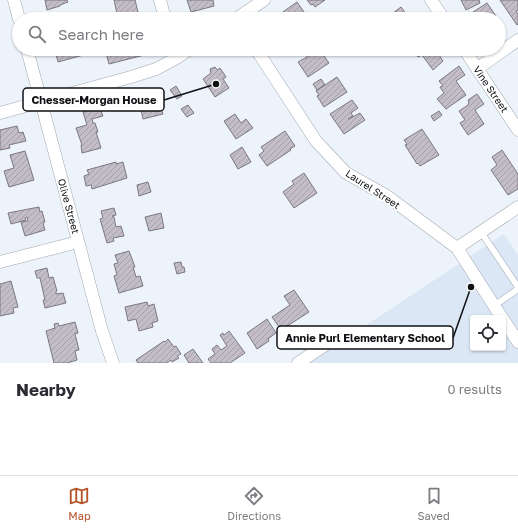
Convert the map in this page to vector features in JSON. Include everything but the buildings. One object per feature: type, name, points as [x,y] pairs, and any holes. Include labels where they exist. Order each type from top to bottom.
[{"type":"street","points":[[14,0],[17,12]]},
{"type":"street","points":[[160,0],[163,12]]},
{"type":"street","points":[[247,12],[264,0]]},
{"type":"street","points":[[431,0],[439,12]]},
{"type":"street","points":[[506,48],[518,40]]},
{"type":"street","name":"Olive Street","points":[[29,56],[111,362]]},
{"type":"street","points":[[0,113],[156,69],[172,56]]},
{"type":"street","name":"Laurel Street","points":[[261,56],[316,141],[346,173],[387,196],[457,248],[500,315]]},
{"type":"street","name":"Vine Street","points":[[469,56],[518,130]]},
{"type":"street","points":[[477,69],[495,56]]},
{"type":"street","points":[[457,248],[518,207]]},
{"type":"street","points":[[0,262],[78,242]]},
{"type":"street","name":"Laurel Street","points":[[506,324],[518,342]]},
{"type":"street","points":[[298,363],[334,339]]},
{"type":"lane","points":[[482,232],[518,288],[494,306]]},
{"type":"shaded area","points":[[504,234],[518,255],[518,363],[309,363]]},
{"type":"place","name":"Chesser-Morgan House","points":[[216,84]]},
{"type":"place","name":"Annie Purl Elementary School","points":[[471,287]]}]
